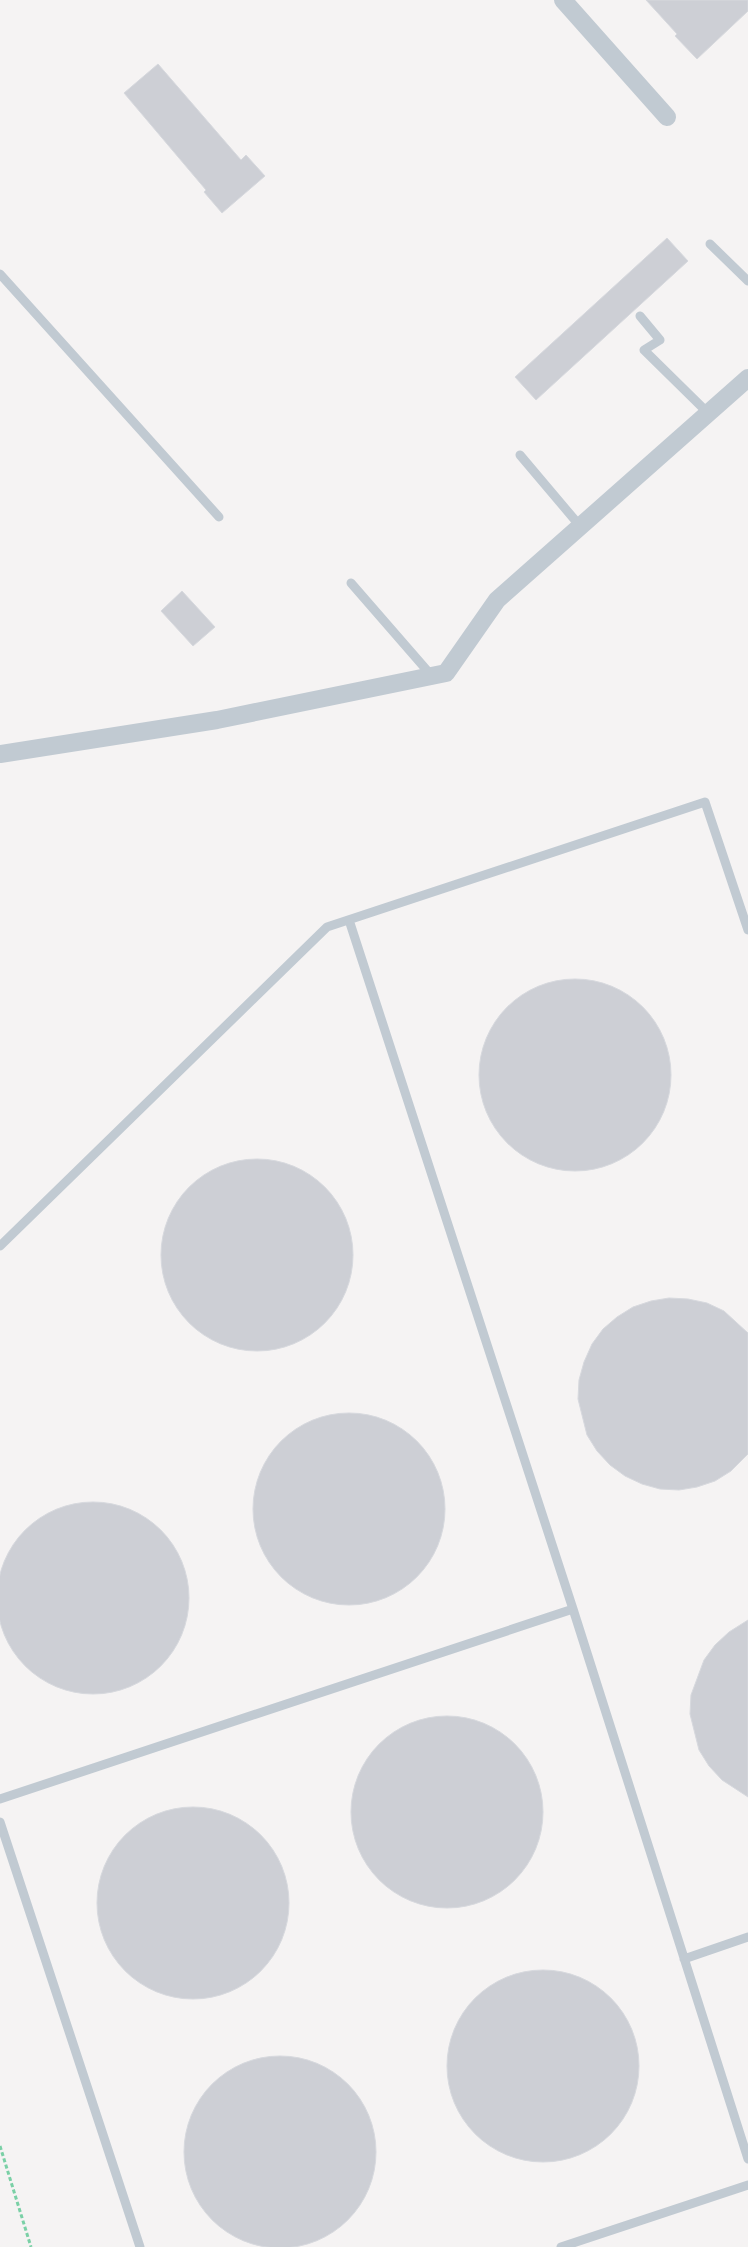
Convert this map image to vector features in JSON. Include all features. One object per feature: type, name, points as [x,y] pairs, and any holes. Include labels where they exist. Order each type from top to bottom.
[{"type":"street","points":[[563,0],[667,117]]},
{"type":"street","points":[[0,754],[217,720],[446,673],[497,600],[748,378]]},
{"type":"lane","points":[[710,244],[748,281]]},
{"type":"lane","points":[[0,274],[219,517]]},
{"type":"lane","points":[[640,316],[660,340],[644,350],[708,413]]},
{"type":"lane","points":[[520,454],[580,526]]},
{"type":"lane","points":[[351,583],[431,675]]},
{"type":"lane","points":[[0,1246],[327,928],[705,802],[748,930]]},
{"type":"lane","points":[[349,920],[573,1609],[748,2159]]},
{"type":"lane","points":[[0,1798],[573,1609]]},
{"type":"lane","points":[[0,1822],[140,2247]]},
{"type":"lane","points":[[684,1959],[748,1938]]},
{"type":"lane","points":[[561,2247],[748,2185]]},
{"type":"path","points":[[0,2146],[31,2247]]},
{"type":"building","points":[[646,0],[748,0],[748,11],[697,59],[675,36],[677,34]]},
{"type":"building","points":[[158,64],[241,160],[246,155],[265,176],[222,213],[204,192],[206,190],[124,93]]},
{"type":"building","points":[[667,238],[688,261],[536,400],[515,377]]},
{"type":"building","points":[[182,591],[215,627],[193,646],[161,611]]},
{"type":"building","points":[[575,979],[603,983],[628,995],[643,1007],[655,1022],[667,1047],[671,1075],[667,1103],[655,1128],[643,1143],[628,1155],[603,1167],[575,1171],[547,1167],[522,1155],[507,1143],[495,1128],[483,1103],[479,1075],[483,1047],[495,1022],[507,1007],[522,995],[547,983]]},
{"type":"building","points":[[257,1159],[285,1163],[310,1175],[325,1187],[337,1202],[349,1227],[353,1255],[349,1283],[337,1308],[325,1323],[310,1335],[285,1347],[257,1351],[229,1347],[204,1335],[189,1323],[177,1308],[165,1283],[161,1255],[165,1227],[177,1202],[189,1187],[204,1175],[229,1163]]},
{"type":"building","points":[[669,1298],[707,1303],[724,1311],[748,1333],[748,1454],[731,1471],[715,1481],[679,1490],[660,1489],[642,1484],[625,1476],[610,1465],[597,1451],[587,1435],[578,1399],[579,1380],[584,1362],[592,1344],[603,1329],[633,1307]]},
{"type":"building","points":[[349,1413],[377,1417],[402,1429],[417,1441],[429,1456],[441,1481],[445,1509],[441,1537],[429,1562],[417,1577],[402,1589],[377,1601],[349,1605],[321,1601],[296,1589],[281,1577],[269,1562],[257,1537],[253,1509],[257,1481],[269,1456],[281,1441],[296,1429],[321,1417]]},
{"type":"building","points":[[93,1502],[112,1504],[130,1510],[161,1530],[181,1561],[187,1579],[189,1598],[187,1617],[181,1635],[161,1666],[130,1686],[112,1692],[93,1694],[74,1692],[56,1686],[25,1666],[5,1635],[-1,1617],[-3,1598],[-1,1579],[5,1561],[25,1530],[56,1510],[74,1504]]},
{"type":"building","points":[[748,1620],[748,1797],[722,1780],[709,1766],[699,1750],[690,1714],[691,1695],[704,1660],[715,1645],[729,1632]]},
{"type":"building","points":[[447,1716],[475,1720],[500,1732],[515,1744],[527,1759],[539,1784],[543,1812],[539,1840],[527,1865],[515,1880],[500,1892],[475,1904],[447,1908],[419,1904],[394,1892],[379,1880],[367,1865],[355,1840],[351,1812],[355,1784],[367,1759],[379,1744],[394,1732],[419,1720]]},
{"type":"building","points":[[193,1807],[221,1811],[246,1823],[261,1835],[273,1850],[285,1875],[289,1903],[285,1931],[273,1956],[261,1971],[246,1983],[221,1995],[193,1999],[165,1995],[140,1983],[125,1971],[113,1956],[101,1931],[97,1903],[101,1875],[113,1850],[125,1835],[140,1823],[165,1811]]},
{"type":"building","points":[[543,1970],[571,1974],[596,1986],[611,1998],[623,2013],[635,2038],[639,2066],[635,2094],[623,2119],[611,2134],[596,2146],[571,2158],[543,2162],[515,2158],[490,2146],[475,2134],[463,2119],[451,2094],[447,2066],[451,2038],[463,2013],[475,1998],[490,1986],[515,1974]]},
{"type":"building","points":[[280,2056],[308,2060],[333,2072],[348,2084],[360,2099],[372,2124],[376,2152],[372,2180],[360,2205],[348,2220],[333,2232],[308,2244],[280,2248],[252,2244],[227,2232],[212,2220],[200,2205],[188,2180],[184,2152],[188,2124],[200,2099],[212,2084],[227,2072],[252,2060]]}]
